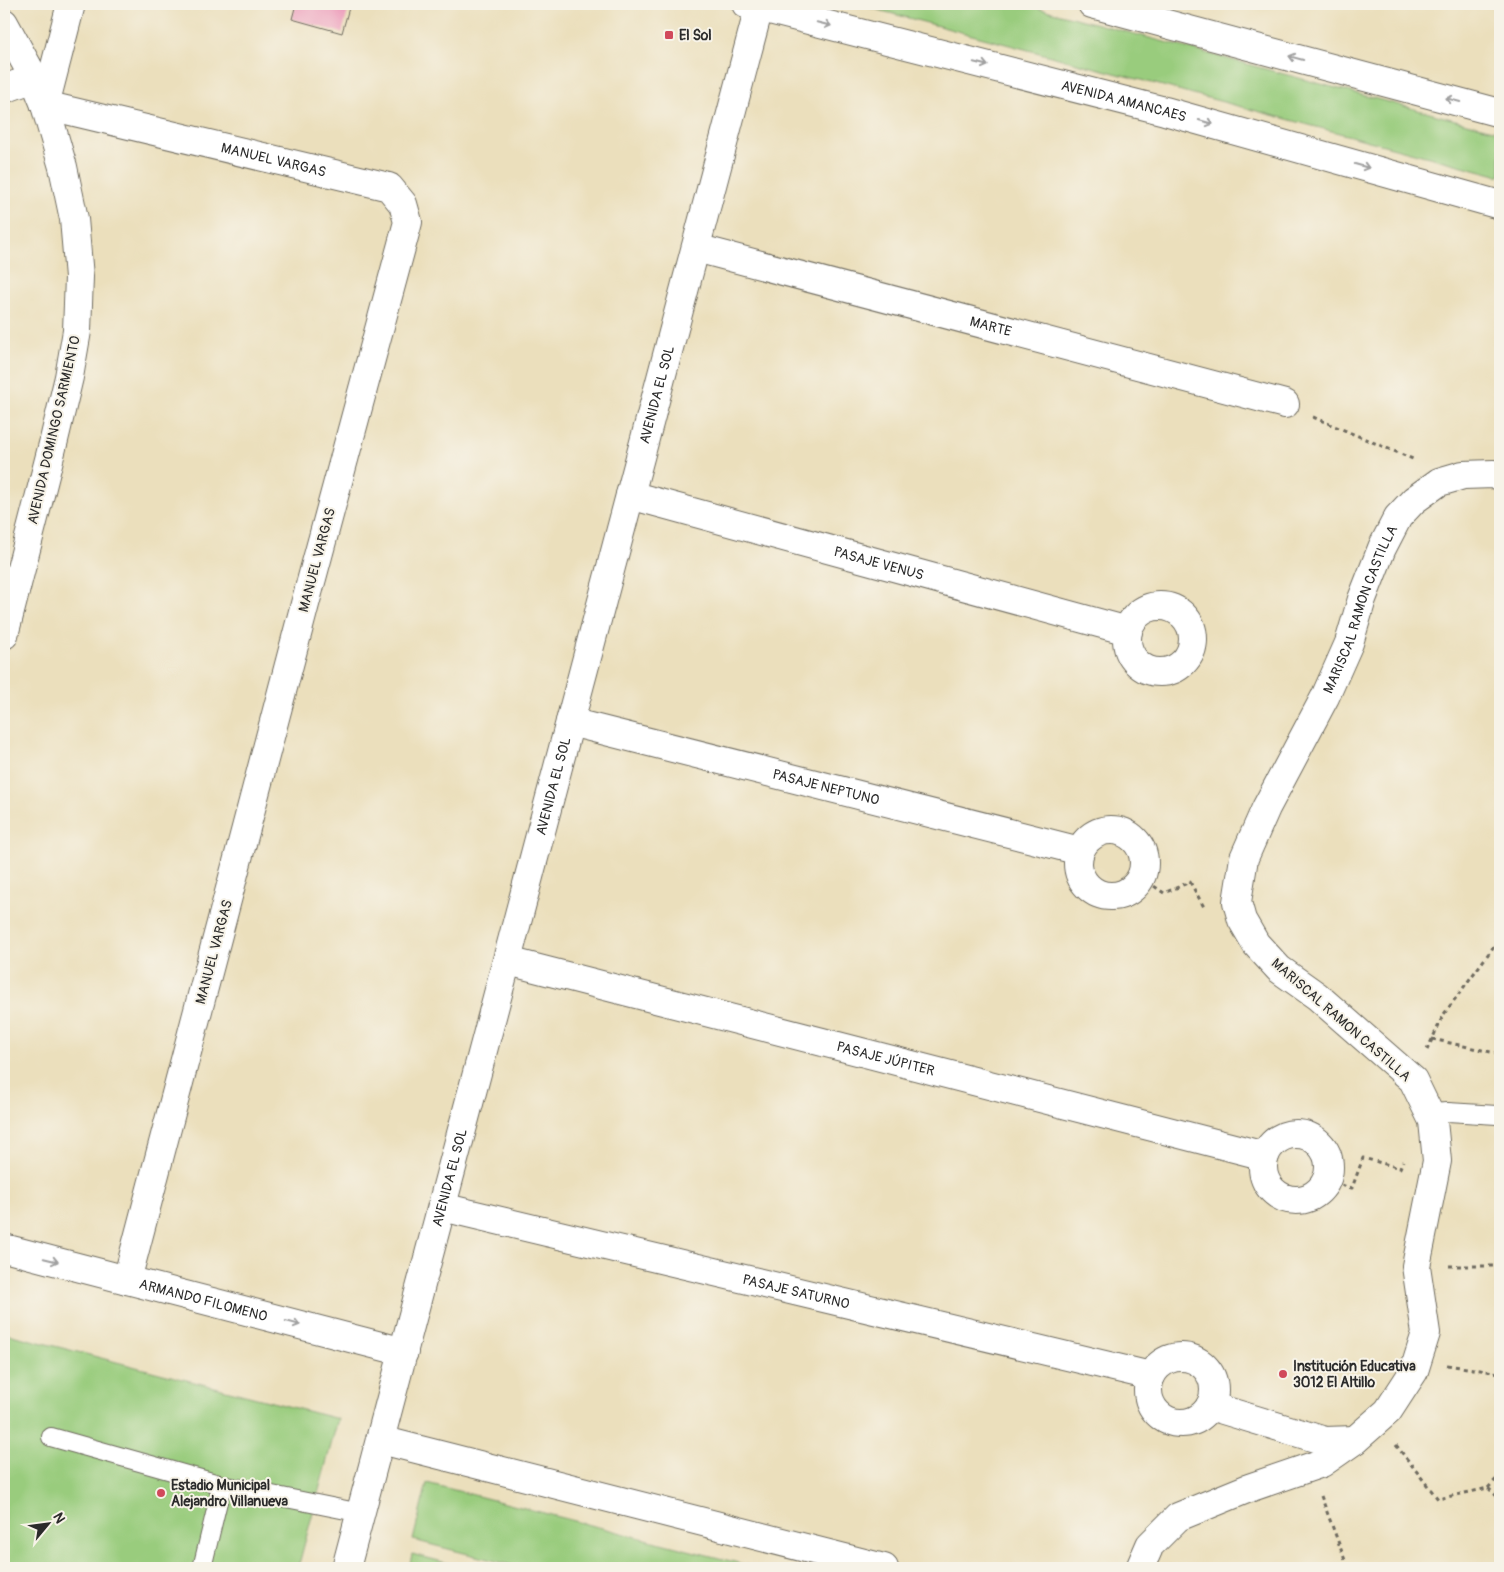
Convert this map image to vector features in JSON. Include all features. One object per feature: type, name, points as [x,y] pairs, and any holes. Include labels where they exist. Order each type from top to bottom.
[{"type":"street","points":[[45,105],[71,4]]},
{"type":"street","points":[[1092,4],[1500,113]]},
{"type":"street","name":"AVENIDA AMANCAES","points":[[755,5],[1165,111],[1500,205]]},
{"type":"street","name":"AVENIDA EL SOL","points":[[346,1568],[696,248],[755,5]]},
{"type":"street","name":"AVENIDA DOMINGO SARMIENTO","points":[[4,23],[34,78],[45,105],[63,167],[74,219],[79,277],[77,331],[69,377],[4,635]]},
{"type":"street","points":[[4,89],[34,78]]},
{"type":"street","name":"MANUEL VARGAS","points":[[45,105],[389,187],[403,204],[408,222],[127,1280]]},
{"type":"street","name":"MARTE","points":[[696,248],[1285,404]]},
{"type":"street","name":"MARISCAL RAMON CASTILLA","points":[[1140,1568],[1150,1545],[1178,1517],[1249,1488],[1322,1463],[1355,1440],[1388,1412],[1414,1371],[1426,1333],[1416,1266],[1437,1161],[1432,1125],[1413,1080],[1317,996],[1280,969],[1256,944],[1242,920],[1237,902],[1244,858],[1266,808],[1325,697],[1349,643],[1362,599],[1382,548],[1398,517],[1414,500],[1438,482],[1463,476],[1494,474],[1500,476]]},
{"type":"street","name":"PASAJE VENUS","points":[[630,495],[1128,631]]},
{"type":"street","name":"PASAJE NEPTUNO","points":[[570,722],[1080,851]]},
{"type":"street","points":[[1114,830],[1124,833],[1133,838],[1143,856],[1144,866],[1141,877],[1135,886],[1125,893],[1115,896],[1103,895],[1093,891],[1085,883],[1079,867],[1080,851],[1086,842],[1103,831],[1114,830]]},
{"type":"street","name":"PASAJE JÚPITER","points":[[508,961],[1265,1156]]},
{"type":"street","points":[[1298,1134],[1308,1137],[1317,1142],[1326,1155],[1328,1170],[1326,1181],[1320,1190],[1311,1197],[1300,1200],[1289,1199],[1279,1195],[1270,1188],[1265,1178],[1263,1166],[1265,1156],[1270,1147],[1278,1140],[1287,1136],[1298,1134]]},
{"type":"street","name":"PASAJE SATURNO","points":[[442,1207],[1151,1376]]},
{"type":"street","name":"ARMANDO FILOMENO","points":[[4,1248],[404,1352]]},
{"type":"street","points":[[1172,1358],[1191,1359],[1206,1370],[1211,1378],[1213,1397],[1210,1406],[1202,1416],[1191,1422],[1178,1423],[1166,1420],[1156,1412],[1150,1401],[1148,1388],[1151,1376],[1156,1368],[1172,1358]]},
{"type":"street","points":[[1210,1406],[1325,1441],[1355,1440]]},
{"type":"street","points":[[381,1440],[884,1568]]},
{"type":"lane","points":[[1432,1125],[1448,1112],[1497,1115]]},
{"type":"lane","points":[[51,1438],[222,1485],[361,1513]]},
{"type":"lane","points":[[202,1568],[222,1485]]},
{"type":"path","points":[[1285,404],[1416,460]]},
{"type":"path","points":[[1141,877],[1164,893],[1190,882],[1218,930],[1242,920]]},
{"type":"path","points":[[1413,1080],[1444,1014],[1500,938]]},
{"type":"path","points":[[1432,1039],[1500,1054]]},
{"type":"path","points":[[1326,1181],[1352,1188],[1363,1158],[1400,1168],[1409,1145],[1432,1125]]},
{"type":"path","points":[[1416,1266],[1500,1266]]},
{"type":"path","points":[[1417,1361],[1500,1373]]},
{"type":"path","points":[[1377,1421],[1438,1499],[1488,1488],[1500,1475]]},
{"type":"path","points":[[1310,1467],[1348,1568]]},
{"type":"path","points":[[1488,1488],[1500,1499]]},
{"type":"green space","points":[[856,4],[1023,4],[1500,132],[1500,176]]},
{"type":"green space","name":"Estadio Municipal Alejandro Villanueva","points":[[4,1333],[338,1419],[298,1568],[4,1568]]},
{"type":"green space","points":[[427,1483],[758,1568],[523,1568],[413,1540]]},
{"type":"green space","points":[[412,1554],[466,1568],[409,1568]]},
{"type":"building","points":[[296,4],[350,4],[342,33],[292,19]]},
{"type":"place","name":"El Sol","points":[[669,35]]},
{"type":"place","name":"Institución Educativa 3012 El Altillo","points":[[1283,1374]]},
{"type":"place","name":"Estadio Municipal Alejandro Villanueva","points":[[161,1493]]}]
